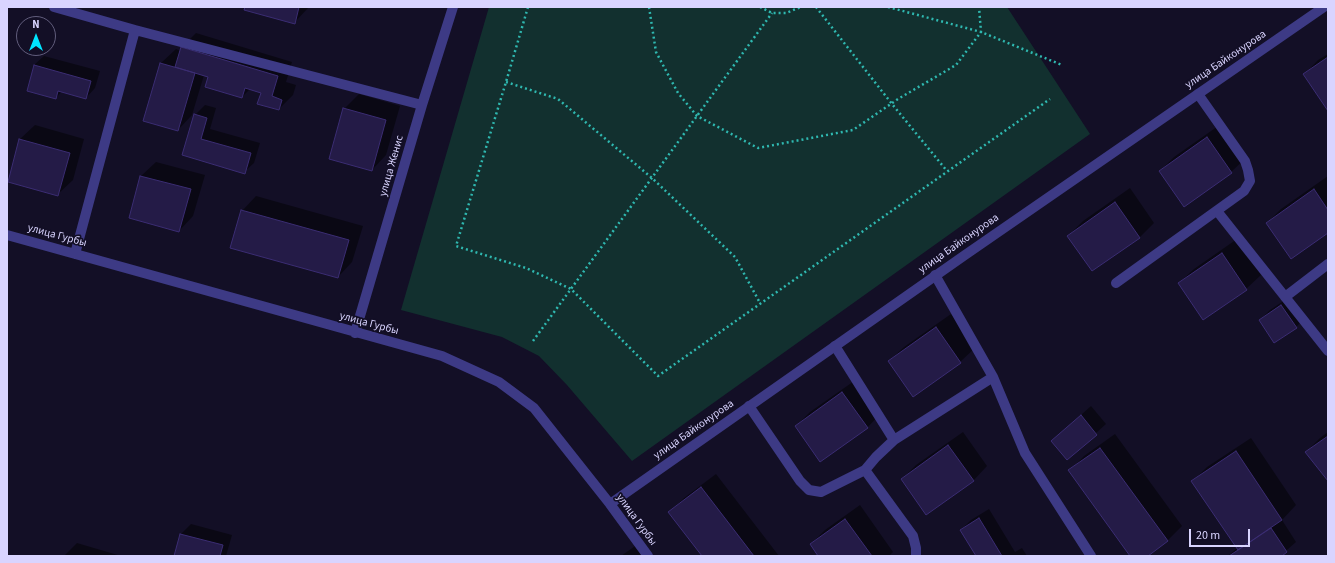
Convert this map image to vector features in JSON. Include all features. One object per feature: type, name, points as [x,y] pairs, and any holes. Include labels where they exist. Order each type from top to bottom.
[{"type":"street","points":[[54,7],[135,30],[422,105]]},
{"type":"street","name":"улица Женис","points":[[355,333],[422,105],[453,7]]},
{"type":"street","name":"улица Байконурова","points":[[610,504],[935,275],[1324,7]]},
{"type":"street","points":[[75,254],[135,30]]},
{"type":"street","points":[[1116,284],[1244,191],[1250,181],[1245,161],[1198,94]]},
{"type":"street","points":[[1217,211],[1328,351]]},
{"type":"street","name":"улица Гурбы","points":[[8,238],[75,254],[442,356],[499,382],[534,408],[610,504],[648,556]]},
{"type":"street","points":[[1285,297],[1328,264]]},
{"type":"street","points":[[935,275],[993,377],[1025,452],[1091,556]]},
{"type":"street","points":[[835,346],[894,440]]},
{"type":"street","points":[[749,406],[800,481],[809,490],[821,492],[865,470],[894,440],[993,377]]},
{"type":"street","points":[[865,470],[913,536],[916,556]]},
{"type":"path","points":[[528,7],[456,246],[526,268],[571,289],[658,376],[1050,99]]},
{"type":"path","points":[[649,7],[656,52],[678,93],[697,116],[758,148],[853,130],[956,65],[982,32],[979,7]]},
{"type":"path","points":[[760,7],[772,13],[786,13],[801,7]]},
{"type":"path","points":[[816,7],[892,104],[948,172]]},
{"type":"path","points":[[888,7],[982,32],[1062,65]]},
{"type":"path","points":[[533,341],[772,13]]},
{"type":"path","points":[[506,82],[558,99],[652,178],[735,257],[760,303]]},
{"type":"green space","points":[[489,7],[1007,7],[1090,134],[632,461],[567,385],[539,356],[502,337],[401,310]]},
{"type":"building","points":[[245,7],[299,7],[295,24],[244,10]]},
{"type":"building","points":[[181,47],[278,76],[272,96],[282,100],[279,110],[257,104],[261,93],[245,88],[242,98],[205,87],[208,77],[175,67]]},
{"type":"building","points":[[1328,57],[1328,111],[1303,74]]},
{"type":"building","points":[[160,63],[195,73],[178,131],[143,121]]},
{"type":"building","points":[[34,65],[91,81],[86,99],[58,91],[56,99],[27,91]]},
{"type":"building","points":[[343,108],[386,120],[372,171],[329,159]]},
{"type":"building","points":[[194,114],[207,118],[201,139],[251,153],[245,174],[182,155]]},
{"type":"building","points":[[1207,137],[1232,173],[1184,207],[1159,171]]},
{"type":"building","points":[[19,139],[70,153],[58,196],[8,182]]},
{"type":"building","points":[[140,176],[191,189],[179,232],[129,218]]},
{"type":"building","points":[[1314,189],[1328,210],[1328,233],[1291,259],[1266,223]]},
{"type":"building","points":[[1115,202],[1140,238],[1092,271],[1067,236]]},
{"type":"building","points":[[241,210],[349,240],[338,278],[230,248]]},
{"type":"building","points":[[1222,253],[1247,290],[1203,320],[1178,283]]},
{"type":"building","points":[[1281,305],[1297,328],[1274,343],[1259,320]]},
{"type":"building","points":[[936,327],[961,363],[913,397],[888,361]]},
{"type":"building","points":[[842,392],[868,428],[820,462],[795,426]]},
{"type":"building","points":[[1081,415],[1097,435],[1067,460],[1051,441]]},
{"type":"building","points":[[1328,436],[1328,481],[1305,452]]},
{"type":"building","points":[[948,445],[974,481],[926,515],[901,479]]},
{"type":"building","points":[[1100,448],[1168,541],[1148,556],[1130,556],[1068,470]]},
{"type":"building","points":[[1236,451],[1282,520],[1238,550],[1191,481]]},
{"type":"building","points":[[701,487],[754,556],[702,556],[668,512]]},
{"type":"building","points":[[979,518],[1002,556],[976,556],[960,530]]},
{"type":"building","points":[[845,519],[872,556],[818,556],[810,544]]},
{"type":"building","points":[[1271,528],[1287,552],[1282,556],[1229,556]]},
{"type":"building","points":[[180,534],[223,545],[220,556],[174,556]]}]
